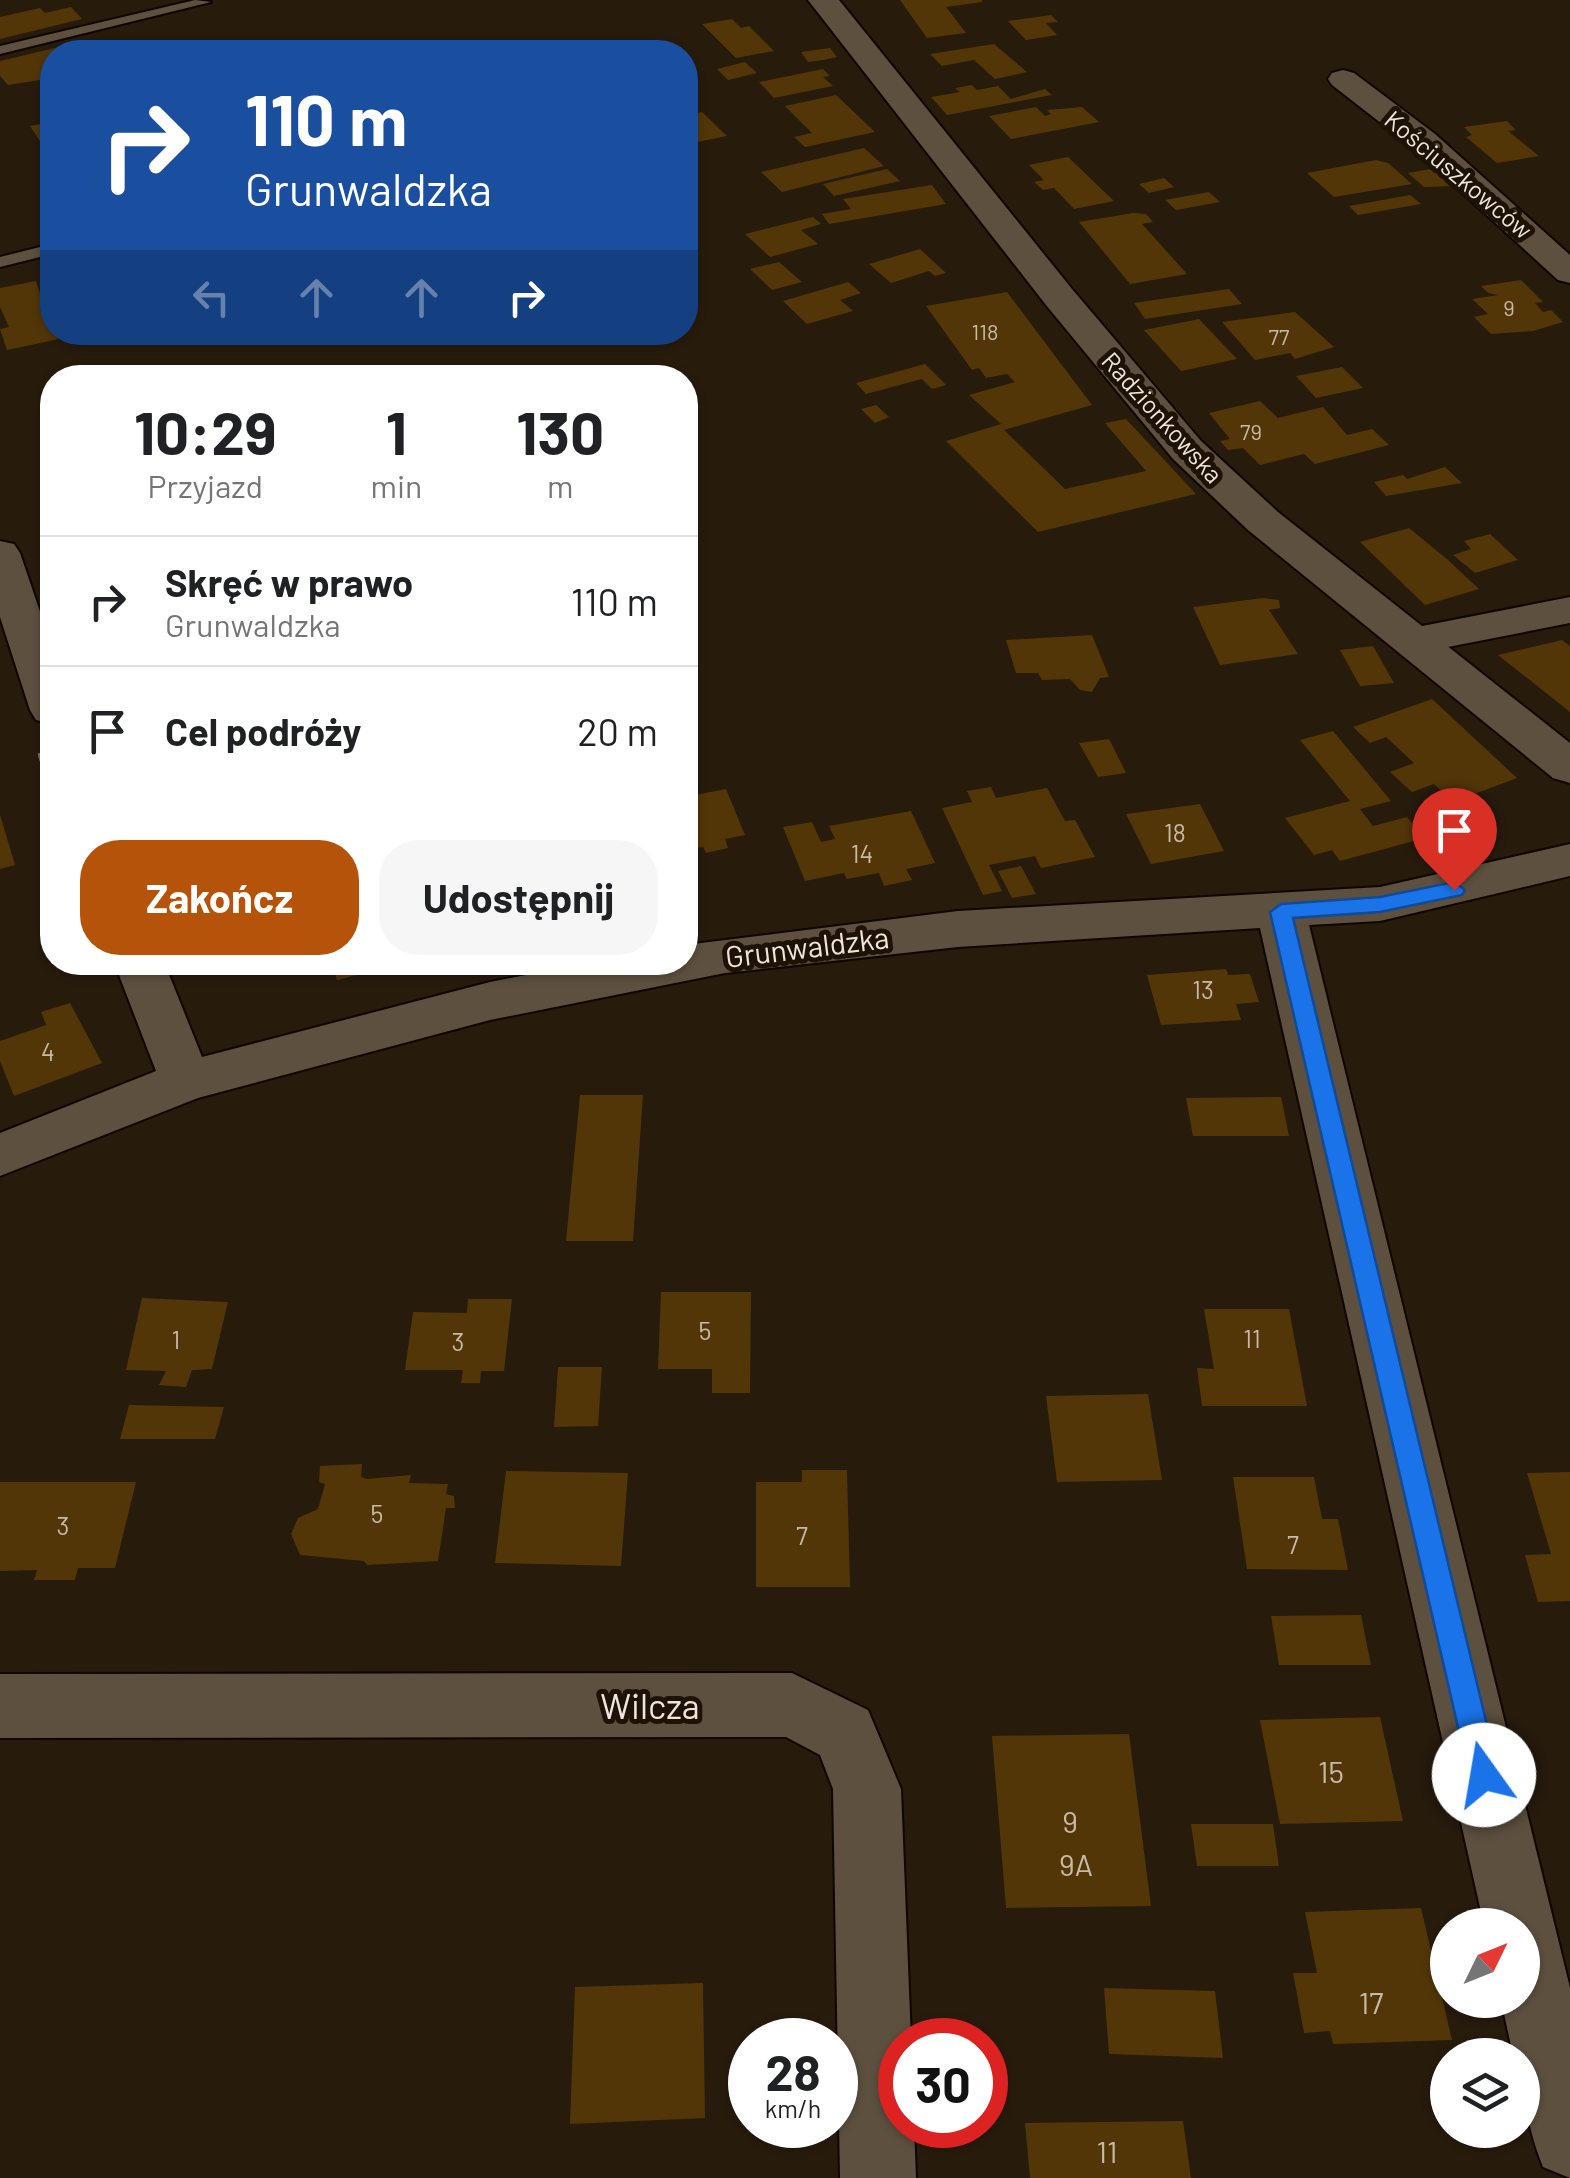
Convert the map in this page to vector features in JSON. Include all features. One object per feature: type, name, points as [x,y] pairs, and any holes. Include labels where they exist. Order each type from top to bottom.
[{"type":"street","name":"Radzionkowska","points":[[823,0],[1048,284],[1187,450],[1264,521],[1570,767]]},
{"type":"street","name":"Kościuszkowców","points":[[1344,79],[1424,141],[1570,273]]},
{"type":"street","points":[[0,553],[40,674]]},
{"type":"street","points":[[1412,641],[1570,610]]},
{"type":"street","name":"Grunwaldzka","points":[[698,960],[958,928],[1380,904],[1570,860]]},
{"type":"street","points":[[1281,912],[1516,1908]]},
{"type":"street","points":[[144,975],[186,1081]]},
{"type":"street","name":"Grunwaldzka","points":[[6,1162],[186,1081],[490,1001],[623,975]]},
{"type":"street","name":"Wilcza","points":[[0,1706],[792,1705],[844,1733],[867,1789],[878,2178]]},
{"type":"street","points":[[1540,2014],[1570,2140]]},
{"type":"lane","points":[[42,40],[204,2]]},
{"type":"lane","points":[[0,50],[40,41]]},
{"type":"lane","points":[[0,262],[40,253]]},
{"type":"building","points":[[900,0],[982,2],[946,7],[966,33],[927,38]]},
{"type":"building","points":[[71,7],[82,19],[0,39],[0,17],[40,8],[45,13]]},
{"type":"building","points":[[1051,15],[1058,22],[1046,23],[1057,35],[1026,40],[1008,21]]},
{"type":"building","points":[[732,19],[741,28],[749,26],[774,51],[736,58],[702,24]]},
{"type":"building","points":[[994,44],[1027,72],[995,79],[974,60],[942,66],[930,54]]},
{"type":"building","points":[[830,48],[837,57],[808,62],[801,52]]},
{"type":"building","points":[[40,52],[40,80],[8,85],[0,76],[0,61]]},
{"type":"building","points":[[745,62],[757,73],[728,80],[717,69]]},
{"type":"building","points":[[823,69],[830,76],[823,77],[833,86],[774,98],[759,82]]},
{"type":"building","points":[[972,85],[977,90],[998,86],[1011,99],[1045,89],[1052,95],[947,115],[931,97],[960,92],[955,88]]},
{"type":"building","points":[[836,95],[875,132],[805,147],[794,137],[812,133],[785,106]]},
{"type":"building","points":[[1036,107],[1045,116],[1051,114],[1047,110],[1082,107],[1099,122],[1011,139],[989,116]]},
{"type":"building","points":[[702,112],[727,136],[698,142],[698,113]]},
{"type":"building","points":[[1507,121],[1516,130],[1508,131],[1539,156],[1497,163],[1466,137],[1472,135],[1464,127]]},
{"type":"building","points":[[40,124],[40,141],[30,126]]},
{"type":"building","points":[[864,148],[884,166],[782,192],[761,172]]},
{"type":"building","points":[[1068,157],[1114,201],[1074,209],[1054,188],[1043,190],[1034,182],[1044,180],[1029,165]]},
{"type":"building","points":[[1376,160],[1388,163],[1412,184],[1334,197],[1307,173]]},
{"type":"building","points":[[1436,168],[1457,186],[1424,187],[1408,173]]},
{"type":"building","points":[[887,169],[900,181],[834,196],[823,184]]},
{"type":"building","points":[[1164,178],[1174,187],[1149,193],[1139,184]]},
{"type":"building","points":[[932,185],[946,204],[829,224],[822,214],[851,209],[843,199]]},
{"type":"building","points":[[1209,192],[1220,202],[1176,210],[1165,200]]},
{"type":"building","points":[[1410,195],[1421,204],[1358,215],[1349,206]]},
{"type":"building","points":[[1146,214],[1153,222],[1142,224],[1187,274],[1130,284],[1079,222]]},
{"type":"building","points":[[813,217],[821,224],[801,230],[818,244],[770,257],[745,234]]},
{"type":"building","points":[[920,249],[946,273],[935,276],[929,271],[891,283],[869,264]]},
{"type":"building","points":[[779,262],[802,282],[772,290],[750,269]]},
{"type":"building","points":[[1521,280],[1543,302],[1535,303],[1543,312],[1551,310],[1563,322],[1533,331],[1491,334],[1474,317],[1488,314],[1472,299],[1498,295],[1481,286]]},
{"type":"building","points":[[36,281],[40,294],[40,343],[7,350],[0,329],[9,327],[0,307],[0,288]]},
{"type":"building","points":[[848,282],[861,293],[840,300],[853,311],[807,324],[783,301]]},
{"type":"building","points":[[1229,289],[1242,304],[1145,319],[1134,303]]},
{"type":"building","points":[[1007,292],[1092,405],[1004,430],[1065,489],[1146,471],[1105,423],[1126,419],[1196,494],[1038,532],[946,441],[1001,424],[969,395],[1015,382],[1007,374],[986,378],[979,368],[972,370],[926,306]]},
{"type":"building","points":[[1295,312],[1334,347],[1295,359],[1290,353],[1255,360],[1222,322]]},
{"type":"building","points":[[1199,319],[1237,359],[1181,371],[1144,330]]},
{"type":"building","points":[[925,364],[946,385],[932,389],[922,379],[866,394],[856,383]]},
{"type":"building","points":[[1342,367],[1363,388],[1316,398],[1296,376]]},
{"type":"building","points":[[1260,401],[1278,418],[1323,407],[1347,435],[1372,429],[1389,445],[1315,464],[1304,454],[1260,465],[1243,448],[1228,450],[1220,441],[1230,439],[1209,413]]},
{"type":"building","points":[[876,405],[889,417],[875,423],[861,409]]},
{"type":"building","points":[[1445,467],[1462,483],[1386,496],[1374,482],[1403,475],[1407,479]]},
{"type":"building","points":[[1409,528],[1479,589],[1425,605],[1360,542]]},
{"type":"building","points":[[1490,534],[1518,560],[1475,573],[1453,555],[1471,549],[1464,541]]},
{"type":"building","points":[[1263,598],[1279,600],[1280,608],[1269,610],[1298,654],[1220,665],[1193,607]]},
{"type":"building","points":[[1092,635],[1109,677],[1100,678],[1092,692],[1080,690],[1070,679],[1042,680],[1038,673],[1016,673],[1006,640]]},
{"type":"building","points":[[1562,640],[1570,646],[1570,712],[1498,655]]},
{"type":"building","points":[[1373,646],[1394,683],[1360,686],[1340,650]]},
{"type":"building","points":[[1432,699],[1517,778],[1453,802],[1434,784],[1412,792],[1390,772],[1414,763],[1386,737],[1370,743],[1353,727]]},
{"type":"building","points":[[1333,731],[1391,801],[1360,809],[1373,826],[1407,817],[1425,838],[1340,861],[1332,850],[1314,855],[1285,818],[1350,801],[1300,740]]},
{"type":"building","points":[[1109,739],[1126,773],[1098,777],[1079,743]]},
{"type":"building","points":[[991,787],[996,798],[1047,788],[1065,821],[1075,820],[1095,857],[1041,868],[1035,856],[989,865],[1002,891],[983,895],[942,808],[972,802],[967,791]]},
{"type":"building","points":[[726,789],[745,835],[725,839],[728,848],[706,853],[703,847],[698,848],[698,794]]},
{"type":"building","points":[[1200,804],[1224,851],[1151,864],[1126,814]]},
{"type":"building","points":[[911,811],[935,863],[906,869],[912,880],[884,886],[879,873],[847,879],[844,873],[805,881],[783,827],[812,822],[821,842],[835,839],[829,826]]},
{"type":"building","points":[[0,815],[15,865],[0,869]]},
{"type":"building","points":[[1021,866],[1036,894],[1012,898],[998,871]]},
{"type":"building","points":[[1226,969],[1228,975],[1250,974],[1259,1002],[1236,1004],[1241,1020],[1161,1025],[1147,975]]},
{"type":"building","points":[[70,1003],[102,1063],[14,1096],[0,1061],[0,1041],[46,1025],[41,1012]]},
{"type":"building","points":[[580,1095],[643,1095],[633,1241],[566,1241]]},
{"type":"building","points":[[1281,1097],[1289,1136],[1193,1136],[1186,1098]]},
{"type":"building","points":[[661,1292],[751,1292],[750,1393],[712,1393],[712,1369],[658,1369]]},
{"type":"building","points":[[142,1298],[228,1302],[212,1369],[192,1370],[186,1387],[159,1385],[166,1371],[126,1370]]},
{"type":"building","points":[[468,1299],[512,1299],[504,1371],[481,1371],[480,1383],[461,1383],[463,1370],[405,1370],[413,1312],[467,1313]]},
{"type":"building","points":[[1204,1309],[1289,1309],[1307,1406],[1202,1406],[1197,1368],[1214,1369]]},
{"type":"building","points":[[558,1367],[602,1367],[598,1426],[554,1427]]},
{"type":"building","points":[[1148,1394],[1162,1480],[1057,1482],[1046,1396]]},
{"type":"building","points":[[129,1405],[224,1407],[215,1439],[120,1439]]},
{"type":"building","points":[[362,1464],[361,1477],[367,1479],[411,1475],[409,1483],[448,1484],[446,1494],[454,1496],[455,1508],[446,1508],[438,1561],[367,1565],[364,1561],[300,1555],[291,1534],[298,1518],[318,1509],[325,1484],[319,1482],[320,1466]]},
{"type":"building","points":[[802,1470],[847,1470],[850,1587],[756,1587],[756,1482],[802,1482]]},
{"type":"building","points":[[506,1471],[628,1473],[621,1566],[495,1563]]},
{"type":"building","points":[[1570,1472],[1570,1601],[1538,1602],[1525,1555],[1551,1554],[1527,1473]]},
{"type":"building","points":[[1233,1477],[1314,1477],[1322,1519],[1338,1519],[1348,1570],[1247,1569]]},
{"type":"building","points":[[0,1482],[136,1482],[115,1568],[78,1568],[75,1580],[34,1580],[37,1570],[0,1571]]},
{"type":"building","points":[[1361,1615],[1371,1665],[1279,1665],[1271,1616]]},
{"type":"building","points":[[1380,1717],[1403,1821],[1280,1824],[1260,1720]]},
{"type":"building","points":[[1129,1734],[1151,1906],[1006,1908],[992,1736]]},
{"type":"building","points":[[1191,1824],[1273,1824],[1279,1866],[1197,1866]]},
{"type":"building","points":[[1421,1908],[1430,1946],[1430,2018],[1447,2018],[1452,2038],[1333,2044],[1330,2031],[1304,2033],[1293,1973],[1317,1973],[1305,1912]]},
{"type":"building","points":[[703,1983],[705,2118],[570,2124],[575,1987]]},
{"type":"building","points":[[1104,1988],[1215,1991],[1223,2058],[1109,2054]]},
{"type":"building","points":[[1183,2121],[1191,2178],[1030,2178],[1025,2123]]},
{"type":"route","points":[[1454,890],[1380,904],[1281,912],[1484,1775]]}]
